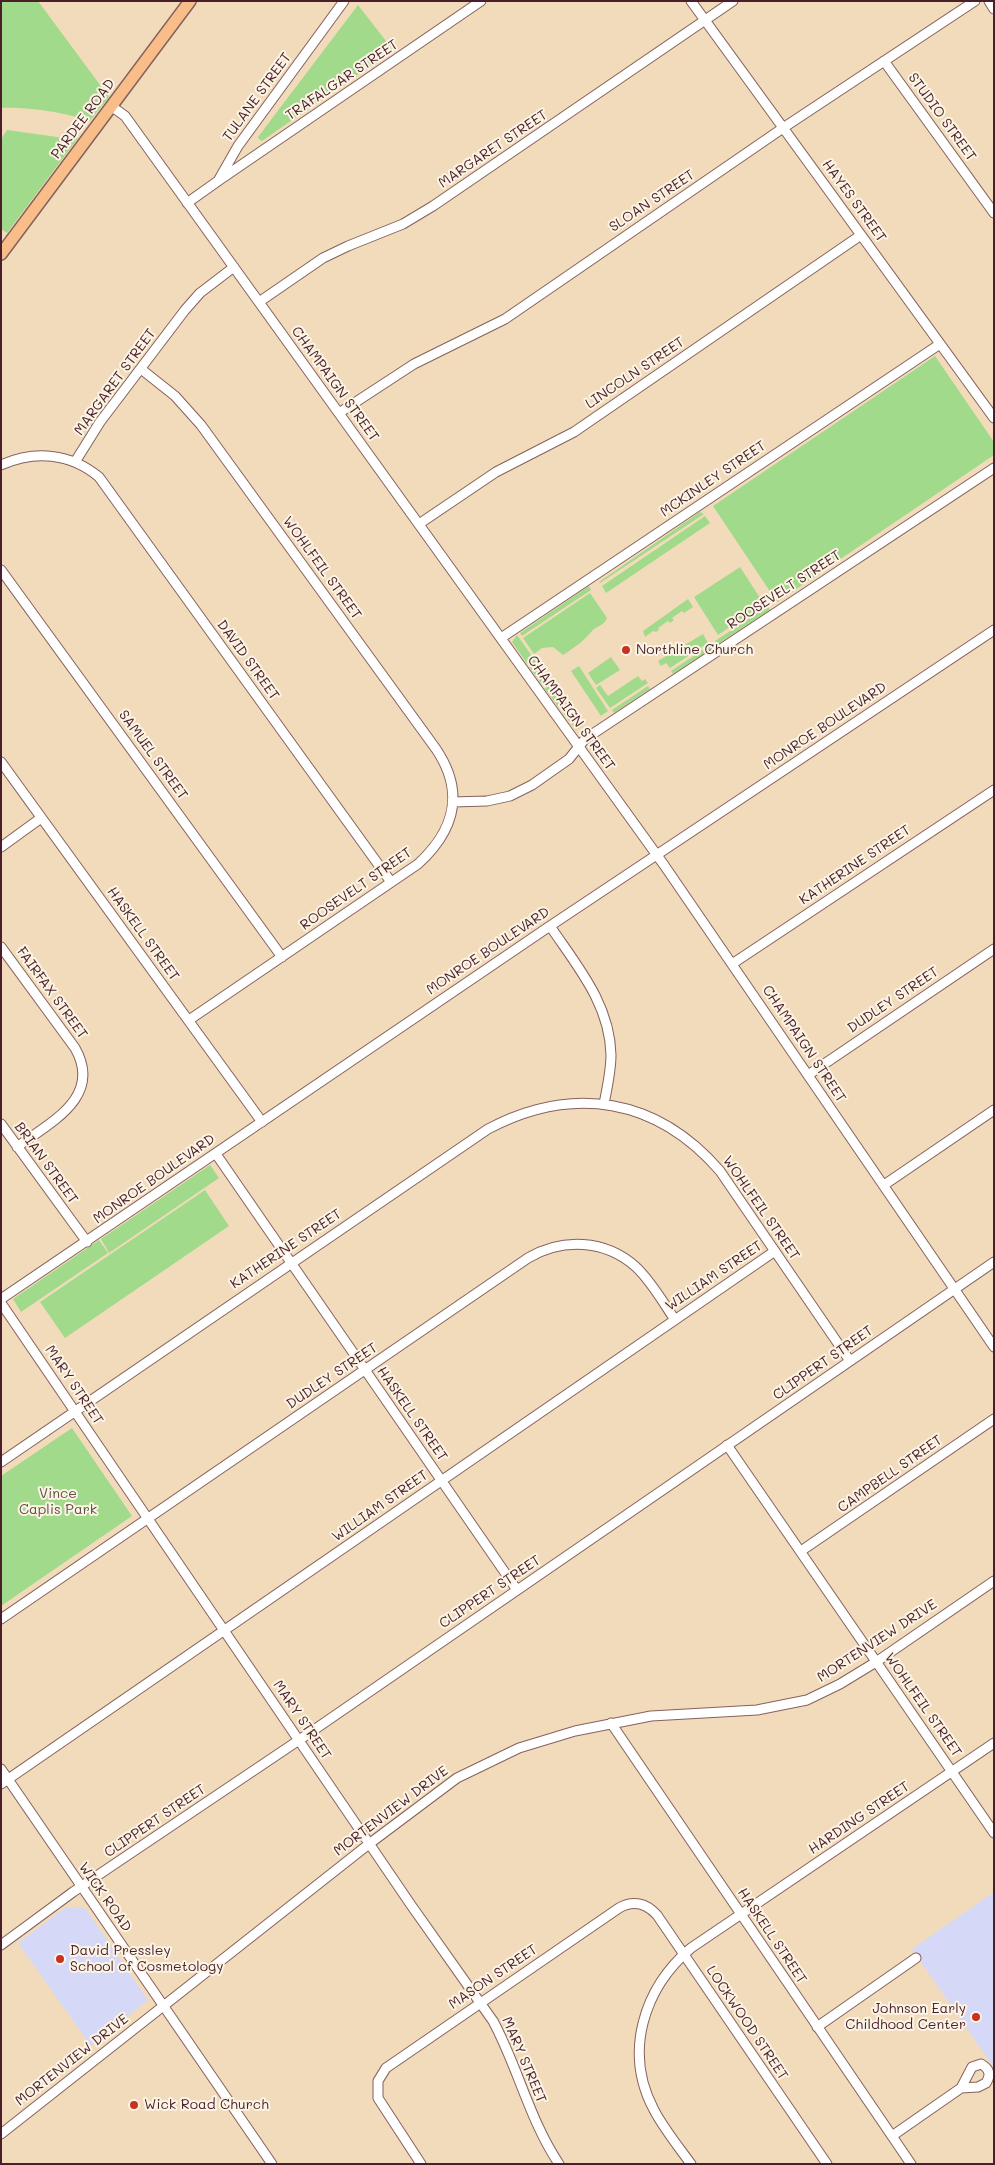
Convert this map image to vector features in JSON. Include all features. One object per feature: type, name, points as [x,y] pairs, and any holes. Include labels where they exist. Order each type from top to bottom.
[{"type":"main road","name":"PARDEE ROAD","points":[[1,254],[190,1]]},
{"type":"street","name":"TULANE STREET","points":[[188,203],[218,181],[238,146],[344,1]]},
{"type":"street","name":"TRAFALGAR STREET","points":[[218,181],[481,1]]},
{"type":"street","name":"HAYES STREET","points":[[691,1],[994,418]]},
{"type":"street","name":"MARGARET STREET","points":[[259,302],[323,258],[403,224],[433,206],[733,1]]},
{"type":"street","name":"SLOAN STREET","points":[[339,413],[378,386],[429,355],[470,338],[505,319],[784,128],[975,1]]},
{"type":"street","points":[[988,1],[994,8]]},
{"type":"street","name":"STUDIO STREET","points":[[884,61],[994,213]]},
{"type":"street","name":"CHAMPAIGN STREET","points":[[112,106],[125,116],[656,854],[994,1347]]},
{"type":"street","name":"LINCOLN STREET","points":[[419,524],[496,472],[574,432],[861,236]]},
{"type":"street","name":"MARGARET STREET","points":[[75,462],[100,422],[195,298],[234,267]]},
{"type":"street","name":"MCKINLEY STREET","points":[[501,638],[940,344]]},
{"type":"street","name":"WOHLFEIL STREET","points":[[141,369],[174,396],[202,425],[430,741],[447,768],[453,802]]},
{"type":"street","points":[[1,465],[15,459],[39,454],[60,457],[75,462]]},
{"type":"street","name":"DAVID STREET","points":[[75,462],[94,473],[109,489],[392,882]]},
{"type":"street","name":"ROOSEVELT STREET","points":[[189,1020],[392,882],[433,850],[450,821],[453,802],[487,801],[510,796],[532,785],[569,759],[585,739],[994,468]]},
{"type":"street","name":"SAMUEL STREET","points":[[1,570],[282,957]]},
{"type":"street","name":"MONROE BOULEVARD","points":[[1,1301],[656,854],[994,630]]},
{"type":"street","name":"HASKELL STREET","points":[[1,762],[262,1122]]},
{"type":"street","name":"KATHERINE STREET","points":[[732,964],[994,790]]},
{"type":"street","points":[[1,847],[42,818]]},
{"type":"street","points":[[550,926],[588,981],[601,1004],[608,1030],[611,1056],[604,1104]]},
{"type":"street","name":"FAIRFAX STREET","points":[[1,947],[75,1048],[83,1073],[79,1094],[68,1109],[18,1147]]},
{"type":"street","name":"DUDLEY STREET","points":[[808,1075],[994,949]]},
{"type":"street","name":"KATHERINE STREET","points":[[1,1462],[488,1129],[534,1109],[564,1103],[604,1104]]},
{"type":"street","name":"WOHLFEIL STREET","points":[[604,1104],[630,1108],[651,1117],[693,1143],[720,1171],[850,1361]]},
{"type":"street","points":[[884,1185],[994,1110]]},
{"type":"street","name":"BRIAN STREET","points":[[1,1124],[87,1242]]},
{"type":"street","name":"HASKELL STREET","points":[[216,1154],[517,1590]]},
{"type":"street","name":"DUDLEY STREET","points":[[1,1620],[528,1258],[543,1250],[560,1245],[594,1246],[624,1258],[644,1275],[675,1320]]},
{"type":"street","name":"WILLIAM STREET","points":[[5,1782],[775,1251]]},
{"type":"street","name":"CLIPPERT STREET","points":[[1,1945],[81,1887],[994,1262]]},
{"type":"street","name":"MARY STREET","points":[[1,1301],[75,1412],[226,1630],[298,1740],[480,2003],[503,2040],[538,2128],[559,2164]]},
{"type":"street","name":"CAMPBELL STREET","points":[[801,1551],[994,1419]]},
{"type":"street","name":"WOHLFEIL STREET","points":[[728,1445],[994,1833]]},
{"type":"street","name":"MORTENVIEW DRIVE","points":[[1,2134],[369,1844],[438,1791],[480,1766],[539,1741],[611,1723],[651,1716],[757,1710],[793,1703],[820,1694],[876,1662],[994,1581]]},
{"type":"street","name":"HASKELL STREET","points":[[611,1723],[911,2164]]},
{"type":"street","name":"HARDING STREET","points":[[690,2164],[651,2104],[643,2083],[639,2049],[641,2030],[651,1997],[672,1964],[740,1915],[994,1743]]},
{"type":"street","name":"WICK ROAD","points":[[1,1770],[5,1782],[81,1887],[272,2164]]},
{"type":"street","name":"MASON STREET","points":[[421,2164],[382,2107],[377,2088],[380,2075],[390,2064],[619,1908],[628,1904],[639,1904]]},
{"type":"street","name":"LOCKWOOD STREET","points":[[639,1904],[648,1907],[657,1915],[827,2164]]},
{"type":"street","points":[[817,2027],[916,1958]]},
{"type":"street","points":[[892,2136],[961,2088]]},
{"type":"shaded area","name":"Johnson Early Childhood Center","points":[[994,1892],[994,2068],[912,1949]]},
{"type":"shaded area","points":[[66,1907],[85,1908],[148,2000],[91,2046],[18,1943]]},
{"type":"green space","points":[[1,1],[38,1],[109,97],[89,122],[70,115],[46,111],[1,108]]},
{"type":"green space","points":[[358,5],[393,50],[262,141],[259,139],[258,137]]},
{"type":"green space","points":[[7,130],[72,139],[74,136],[78,138],[7,233],[1,229],[1,139]]},
{"type":"green space","points":[[935,356],[994,442],[994,455],[777,602],[713,506]]},
{"type":"green space","points":[[700,512],[704,514],[599,582]]},
{"type":"green space","points":[[705,516],[710,523],[606,593],[602,586]]},
{"type":"green space","points":[[740,567],[764,604],[718,635],[694,597]]},
{"type":"green space","points":[[589,586],[591,590],[522,636],[520,633]]},
{"type":"green space","points":[[590,593],[607,618],[604,623],[563,655],[553,647],[542,648],[534,654],[523,638]]},
{"type":"green space","points":[[688,599],[693,607],[684,613],[682,611],[672,618],[674,620],[670,623],[668,621],[658,628],[659,630],[653,631],[645,637],[643,631]]},
{"type":"green space","points":[[768,606],[770,610],[718,644],[715,641]]},
{"type":"green space","points":[[703,634],[708,643],[670,668],[666,663],[661,666],[658,661]]},
{"type":"green space","points":[[517,635],[549,680],[542,685],[512,642]]},
{"type":"green space","points":[[710,645],[713,648],[673,674],[671,671]]},
{"type":"green space","points":[[611,657],[620,670],[596,685],[588,673]]},
{"type":"green space","points":[[579,666],[608,711],[601,716],[571,671]]},
{"type":"green space","points":[[638,676],[642,681],[645,679],[648,683],[610,708],[596,688],[600,685],[608,696]]},
{"type":"green space","points":[[552,683],[583,726],[576,730],[544,688]]},
{"type":"green space","points":[[648,686],[650,689],[614,713],[612,710]]},
{"type":"green space","points":[[210,1165],[219,1178],[109,1253],[101,1239]]},
{"type":"green space","points":[[205,1190],[229,1226],[65,1338],[40,1302]]},
{"type":"green space","points":[[99,1240],[108,1253],[21,1312],[13,1299]]},
{"type":"green space","name":"Vince Caplis Park","points":[[72,1428],[132,1516],[1,1606],[1,1476]]},
{"type":"place","name":"Northline Church","points":[[626,650]]},
{"type":"place","name":"David Pressley School of Cosmetology","points":[[60,1959]]},
{"type":"place","name":"Johnson Early Childhood Center","points":[[976,2017]]},
{"type":"place","name":"Wick Road Church","points":[[134,2105]]}]
